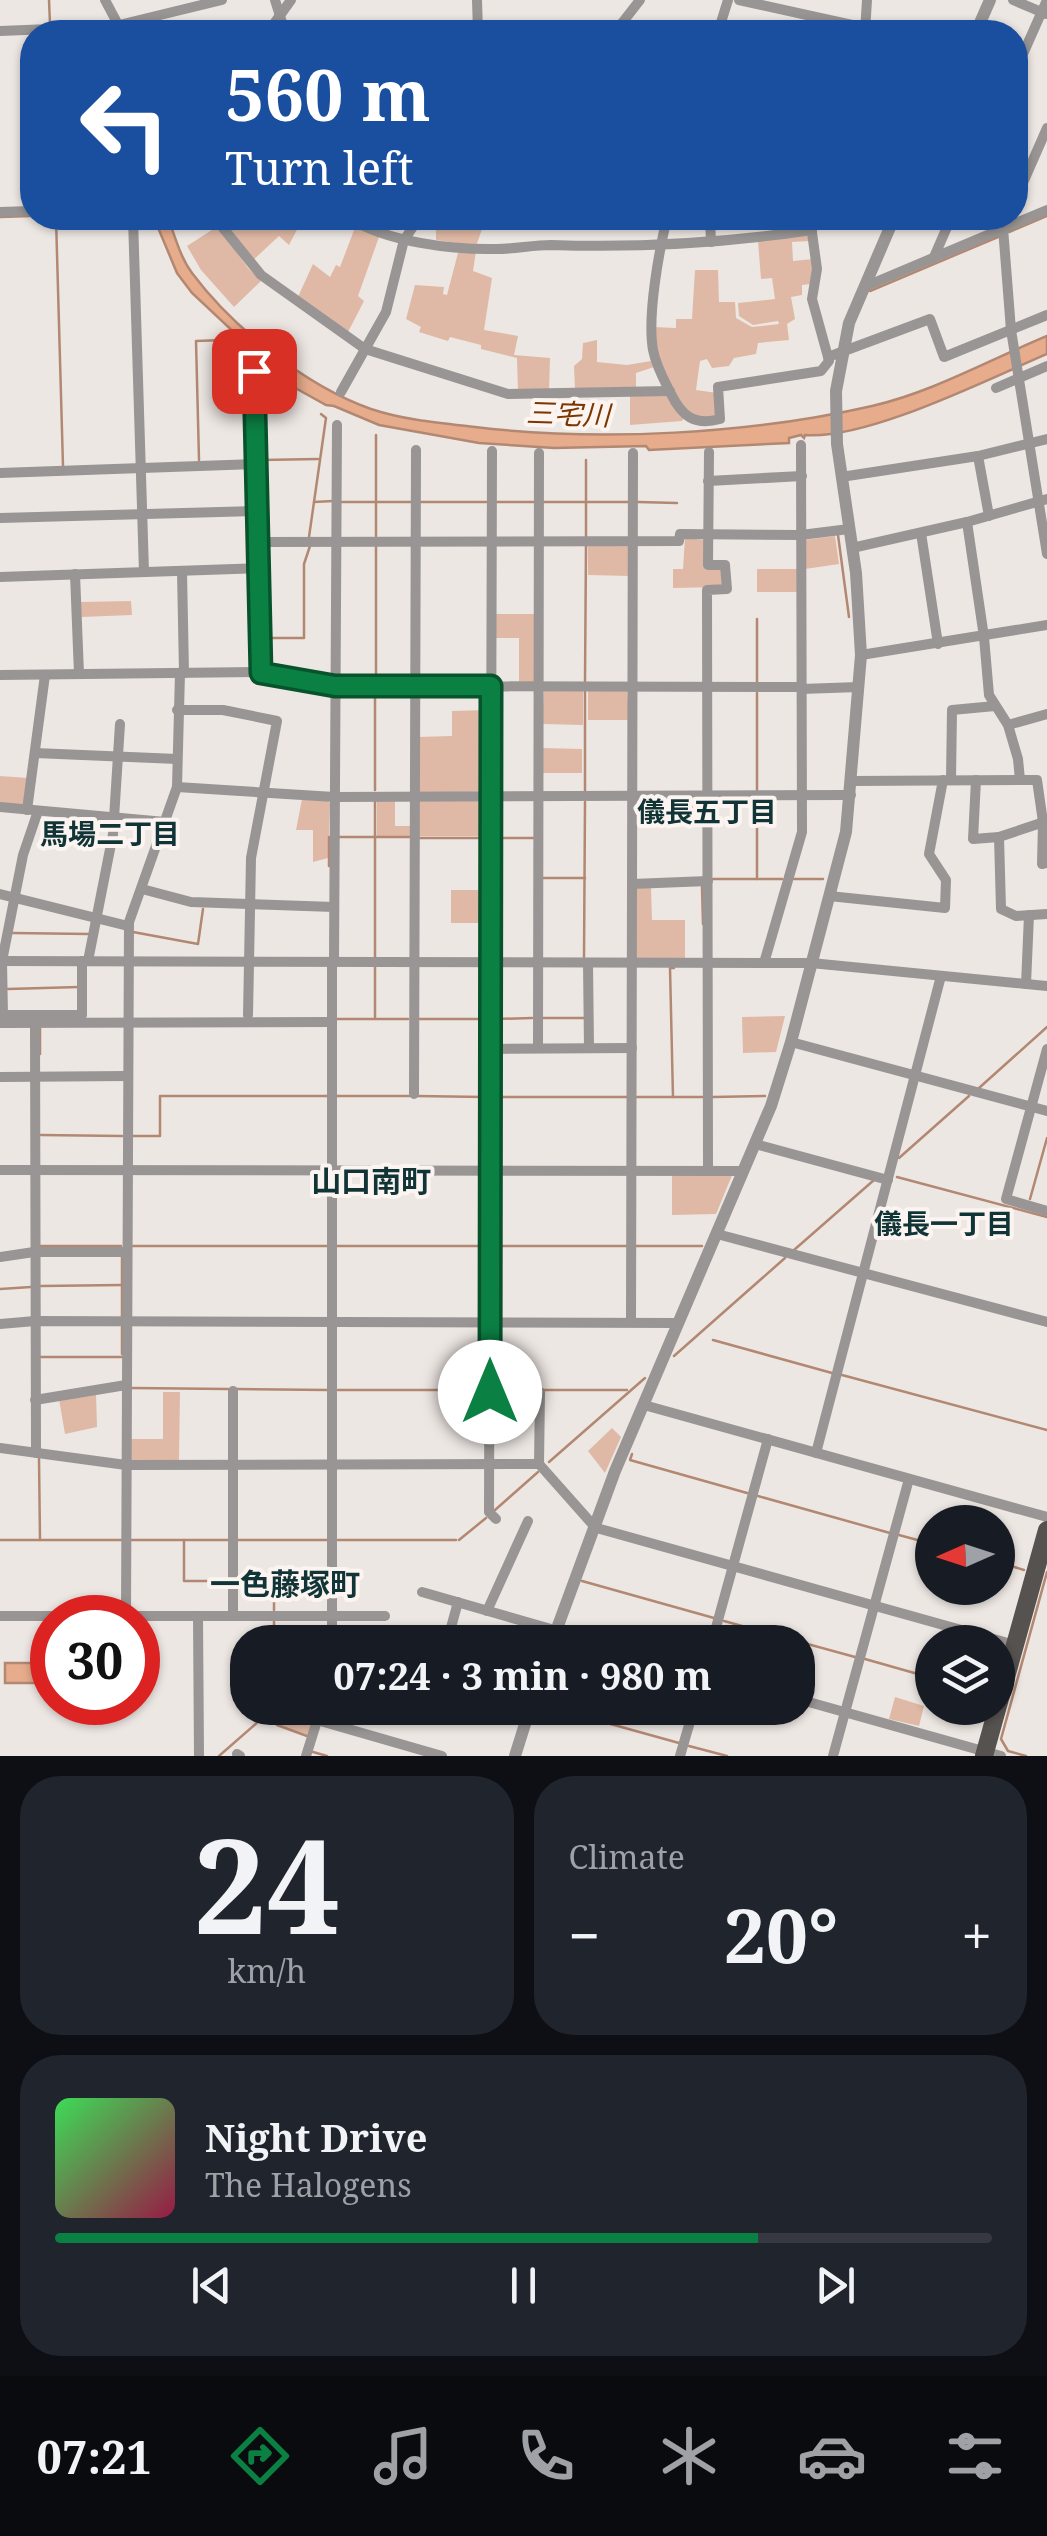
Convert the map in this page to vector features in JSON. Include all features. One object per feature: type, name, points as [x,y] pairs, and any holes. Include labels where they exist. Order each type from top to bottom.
[{"type":"main road","points":[[1015,1645],[1047,1530]]},
{"type":"main road","points":[[990,1755],[997,1725]]},
{"type":"street","points":[[151,20],[219,0]]},
{"type":"street","points":[[275,0],[282,20]]},
{"type":"street","points":[[277,20],[291,0]]},
{"type":"street","points":[[624,20],[640,0]]},
{"type":"street","points":[[739,0],[820,20]]},
{"type":"street","points":[[1013,0],[1044,14]]},
{"type":"street","points":[[1028,46],[1047,0]]},
{"type":"street","points":[[1028,171],[1047,128]]},
{"type":"street","points":[[133,230],[144,572]]},
{"type":"street","points":[[224,230],[260,276],[365,349],[508,394],[670,392]]},
{"type":"street","points":[[372,230],[404,240],[496,250],[547,245],[590,248],[711,242],[812,230],[817,269],[812,300],[835,355],[836,438],[852,548],[861,655],[846,832],[791,1042],[755,1144],[593,1527],[558,1625]]},
{"type":"street","points":[[340,392],[386,312],[404,240],[411,230]]},
{"type":"street","points":[[664,230],[652,340],[656,361],[686,418],[715,421],[721,416],[718,387],[821,371],[835,355],[889,230]]},
{"type":"street","points":[[710,230],[711,242]]},
{"type":"street","points":[[934,258],[947,230]]},
{"type":"street","points":[[863,288],[991,230]]},
{"type":"street","points":[[1005,230],[1012,334],[1028,443],[1043,501],[1047,554]]},
{"type":"street","points":[[835,355],[930,319],[944,357],[1012,334],[1047,314]]},
{"type":"street","points":[[996,388],[1047,366]]},
{"type":"street","points":[[254,371],[261,673]]},
{"type":"street","points":[[332,1625],[337,425]]},
{"type":"street","points":[[841,477],[978,456],[1047,439]]},
{"type":"street","points":[[764,963],[802,832],[801,445]]},
{"type":"street","points":[[414,1094],[416,450]]},
{"type":"street","points":[[492,451],[489,1512],[496,1519]]},
{"type":"street","points":[[631,1321],[633,452]]},
{"type":"street","points":[[708,452],[708,565],[726,565],[726,589],[708,590],[708,1170]]},
{"type":"street","points":[[538,1048],[540,453]]},
{"type":"street","points":[[978,456],[989,516]]},
{"type":"street","points":[[0,473],[257,464]]},
{"type":"street","points":[[708,482],[802,476]]},
{"type":"street","points":[[852,548],[1043,501]]},
{"type":"street","points":[[0,518],[259,511]]},
{"type":"street","points":[[967,522],[989,695],[1008,726],[1020,780]]},
{"type":"street","points":[[260,542],[680,541],[680,534],[802,535],[849,529]]},
{"type":"street","points":[[920,533],[938,644]]},
{"type":"street","points":[[0,577],[261,568]]},
{"type":"street","points":[[126,1595],[128,926],[176,787],[182,571]]},
{"type":"street","points":[[75,574],[79,674]]},
{"type":"street","points":[[861,655],[1047,625]]},
{"type":"street","points":[[0,675],[261,673],[335,686],[859,687]]},
{"type":"street","points":[[45,674],[34,752],[32,810],[1,961],[3,1015],[82,1015],[85,961],[113,834],[120,724]]},
{"type":"street","points":[[829,896],[945,908],[946,880],[929,854],[947,780],[952,710],[995,706]]},
{"type":"street","points":[[177,710],[223,710],[277,721],[251,858],[248,1016]]},
{"type":"street","points":[[1008,726],[1047,714]]},
{"type":"street","points":[[34,752],[176,759]]},
{"type":"street","points":[[176,787],[334,797],[708,798],[804,797],[852,788],[947,780],[1037,780],[1045,822],[1042,864],[1047,864]]},
{"type":"street","points":[[976,780],[973,838],[999,838],[1045,822]]},
{"type":"street","points":[[0,808],[165,822]]},
{"type":"street","points":[[999,838],[1001,908],[1016,916],[1047,914]]},
{"type":"street","points":[[632,884],[708,881]]},
{"type":"street","points":[[142,889],[191,902],[334,907]]},
{"type":"street","points":[[0,894],[128,926]]},
{"type":"street","points":[[1026,984],[1029,915]]},
{"type":"street","points":[[1,961],[811,964],[1047,986]]},
{"type":"street","points":[[588,963],[588,1048]]},
{"type":"street","points":[[816,1452],[941,976]]},
{"type":"street","points":[[0,1022],[332,1022]]},
{"type":"street","points":[[36,1022],[36,1453]]},
{"type":"street","points":[[791,1042],[1047,1111]]},
{"type":"street","points":[[490,1049],[632,1048]]},
{"type":"street","points":[[1047,1049],[1006,1200],[1047,1211]]},
{"type":"street","points":[[0,1077],[126,1076]]},
{"type":"street","points":[[755,1144],[888,1180]]},
{"type":"street","points":[[0,1170],[743,1172]]},
{"type":"street","points":[[716,1234],[1047,1322]]},
{"type":"street","points":[[0,1257],[34,1252],[126,1252]]},
{"type":"street","points":[[0,1324],[678,1323]]},
{"type":"street","points":[[35,1400],[126,1385]]},
{"type":"street","points":[[233,1391],[233,1616]]},
{"type":"street","points":[[540,1392],[539,1464],[593,1527],[943,1625]]},
{"type":"street","points":[[644,1405],[1047,1517]]},
{"type":"street","points":[[717,1625],[768,1440]]},
{"type":"street","points":[[0,1448],[126,1464],[539,1464]]},
{"type":"street","points":[[832,1756],[910,1479]]},
{"type":"street","points":[[488,1611],[528,1521]]},
{"type":"street","points":[[422,1592],[524,1625]]},
{"type":"street","points":[[452,1625],[458,1602]]},
{"type":"street","points":[[0,1616],[30,1616]]},
{"type":"street","points":[[160,1616],[385,1616]]},
{"type":"street","points":[[198,1616],[198,1756]]},
{"type":"street","points":[[815,1704],[990,1755]]},
{"type":"street","points":[[306,1756],[315,1725]]},
{"type":"street","points":[[333,1725],[442,1756]]},
{"type":"street","points":[[514,1756],[524,1725]]},
{"type":"street","points":[[680,1756],[689,1725]]},
{"type":"shaded area","points":[[159,230],[172,230],[192,273],[228,314],[273,353],[321,386],[383,413],[523,432],[675,433],[825,416],[895,400],[1047,336],[1047,354],[893,418],[831,434],[804,438],[801,435],[789,438],[789,443],[649,450],[646,446],[554,448],[479,443],[379,425],[326,405],[290,385],[192,293],[177,273]]},
{"type":"shaded area","points":[[212,230],[221,230],[261,281],[234,307],[201,270],[187,246]]},
{"type":"shaded area","points":[[226,230],[297,230],[289,245],[279,236],[250,263]]},
{"type":"shaded area","points":[[354,230],[366,230],[379,237],[358,296],[364,301],[347,334],[297,299],[313,264],[330,277],[336,265],[340,267]]},
{"type":"shaded area","points":[[436,230],[482,230],[476,246],[436,240]]},
{"type":"shaded area","points":[[807,234],[810,241],[792,242],[793,261],[813,259],[814,270],[810,284],[802,285],[802,295],[791,297],[795,319],[787,324],[789,340],[758,343],[756,354],[734,358],[729,366],[712,368],[707,359],[700,361],[696,390],[717,393],[716,419],[687,417],[658,361],[654,327],[676,328],[676,319],[692,319],[695,270],[718,270],[719,302],[735,302],[736,318],[752,327],[779,324],[778,321],[753,325],[739,316],[738,303],[775,299],[772,278],[761,279],[758,241]]},
{"type":"shaded area","points":[[459,249],[476,251],[473,271],[492,278],[484,330],[518,336],[514,355],[550,358],[549,391],[518,392],[517,358],[481,349],[481,345],[419,332],[421,327],[406,319],[415,285],[444,287],[443,294],[447,295]]},
{"type":"shaded area","points":[[597,340],[597,362],[627,365],[651,361],[654,367],[636,373],[636,390],[575,390],[574,366],[582,359],[583,343]]},
{"type":"shaded area","points":[[667,394],[684,418],[682,421],[630,425],[630,395]]},
{"type":"shaded area","points":[[835,536],[839,564],[805,569],[805,540]]},
{"type":"shaded area","points":[[685,538],[704,540],[705,568],[723,570],[722,587],[673,588],[673,569],[683,569]]},
{"type":"shaded area","points":[[588,544],[627,544],[630,576],[588,575]]},
{"type":"shaded area","points":[[757,569],[797,569],[797,592],[757,592]]},
{"type":"shaded area","points":[[131,601],[132,615],[81,617],[80,602]]},
{"type":"shaded area","points":[[494,614],[537,614],[534,683],[519,682],[519,638],[494,638]]},
{"type":"shaded area","points":[[544,690],[583,690],[583,725],[542,724]]},
{"type":"shaded area","points":[[588,690],[627,690],[629,720],[588,720]]},
{"type":"shaded area","points":[[487,710],[487,791],[420,794],[417,737],[452,736],[452,711]]},
{"type":"shaded area","points":[[542,748],[582,749],[582,773],[541,773]]},
{"type":"shaded area","points":[[0,776],[28,778],[24,804],[0,804]]},
{"type":"shaded area","points":[[302,799],[330,803],[328,858],[313,862],[313,830],[296,830]]},
{"type":"shaded area","points":[[377,801],[395,801],[395,826],[412,826],[412,836],[377,836]]},
{"type":"shaded area","points":[[420,801],[484,801],[487,836],[417,836]]},
{"type":"shaded area","points":[[700,801],[703,821],[674,821],[673,813],[658,813],[658,802]]},
{"type":"shaded area","points":[[651,887],[652,920],[685,920],[685,960],[636,960],[634,889]]},
{"type":"shaded area","points":[[451,890],[486,890],[486,923],[451,923]]},
{"type":"shaded area","points":[[785,1016],[776,1052],[743,1053],[742,1017]]},
{"type":"shaded area","points":[[733,1173],[716,1214],[672,1215],[672,1174]]},
{"type":"shaded area","points":[[163,1392],[180,1392],[179,1461],[131,1461],[128,1439],[163,1439]]},
{"type":"shaded area","points":[[96,1393],[97,1427],[65,1434],[59,1399]]},
{"type":"shaded area","points":[[612,1428],[621,1437],[605,1473],[588,1451]]},
{"type":"shaded area","points":[[5,1663],[30,1663],[30,1683],[5,1683]]},
{"type":"shaded area","points":[[895,1697],[915,1703],[915,1725],[919,1725],[919,1726],[889,1719]]},
{"type":"shaded area","points":[[279,1725],[312,1725],[309,1735]]},
{"type":"waterway","points":[[49,0],[50,20]]},
{"type":"waterway","points":[[0,217],[20,216]]},
{"type":"waterway","points":[[1028,224],[1047,216]]},
{"type":"waterway","points":[[56,230],[63,466]]},
{"type":"waterway","points":[[1009,232],[1014,230]]},
{"type":"waterway","points":[[870,291],[998,237]]},
{"type":"waterway","points":[[199,460],[196,341],[224,340]]},
{"type":"waterway","points":[[321,414],[326,418],[314,502],[333,501]]},
{"type":"waterway","points":[[376,435],[376,536]]},
{"type":"waterway","points":[[261,460],[318,459]]},
{"type":"waterway","points":[[586,460],[586,537]]},
{"type":"waterway","points":[[309,537],[314,502]]},
{"type":"waterway","points":[[340,502],[412,502]]},
{"type":"waterway","points":[[419,502],[486,502]]},
{"type":"waterway","points":[[497,502],[534,502]]},
{"type":"waterway","points":[[542,502],[629,502]]},
{"type":"waterway","points":[[638,502],[677,503]]},
{"type":"waterway","points":[[838,535],[849,617]]},
{"type":"waterway","points":[[585,681],[586,544]]},
{"type":"waterway","points":[[266,638],[304,638],[304,564],[310,546]]},
{"type":"waterway","points":[[376,547],[376,681]]},
{"type":"waterway","points":[[757,619],[757,682]]},
{"type":"waterway","points":[[375,689],[375,790]]},
{"type":"waterway","points":[[585,691],[585,792]]},
{"type":"waterway","points":[[757,693],[757,790]]},
{"type":"waterway","points":[[375,801],[375,957]]},
{"type":"waterway","points":[[584,957],[585,802]]},
{"type":"waterway","points":[[757,802],[757,879]]},
{"type":"waterway","points":[[329,837],[329,866]]},
{"type":"waterway","points":[[339,837],[411,837]]},
{"type":"waterway","points":[[419,838],[486,838]]},
{"type":"waterway","points":[[496,838],[533,838]]},
{"type":"waterway","points":[[543,878],[585,878]]},
{"type":"waterway","points":[[713,879],[782,879]]},
{"type":"waterway","points":[[794,879],[823,879]]},
{"type":"waterway","points":[[702,887],[703,924]]},
{"type":"waterway","points":[[133,932],[198,944],[203,909]]},
{"type":"waterway","points":[[12,933],[89,934]]},
{"type":"waterway","points":[[375,967],[375,1017]]},
{"type":"waterway","points":[[673,1097],[670,968],[674,968]]},
{"type":"waterway","points":[[8,989],[79,987]]},
{"type":"waterway","points":[[495,1019],[532,1018]]},
{"type":"waterway","points":[[543,1018],[584,1018]]},
{"type":"waterway","points":[[336,1019],[408,1019]]},
{"type":"waterway","points":[[419,1019],[486,1019]]},
{"type":"waterway","points":[[40,1027],[40,1054]]},
{"type":"waterway","points":[[979,1088],[1047,1027]]},
{"type":"waterway","points":[[131,1136],[160,1136],[160,1096],[328,1096]]},
{"type":"waterway","points":[[337,1096],[409,1096]]},
{"type":"waterway","points":[[417,1096],[484,1097]]},
{"type":"waterway","points":[[713,1097],[765,1096]]},
{"type":"waterway","points":[[899,1158],[969,1096]]},
{"type":"waterway","points":[[495,1097],[627,1097]]},
{"type":"waterway","points":[[636,1097],[703,1097]]},
{"type":"waterway","points":[[41,1135],[122,1136]]},
{"type":"waterway","points":[[1030,1199],[1047,1138]]},
{"type":"waterway","points":[[897,1177],[1047,1217]]},
{"type":"waterway","points":[[794,1250],[874,1180]]},
{"type":"waterway","points":[[40,1246],[121,1246]]},
{"type":"waterway","points":[[131,1246],[328,1246]]},
{"type":"waterway","points":[[337,1246],[484,1246]]},
{"type":"waterway","points":[[495,1246],[627,1246]]},
{"type":"waterway","points":[[635,1246],[702,1246]]},
{"type":"waterway","points":[[122,1256],[122,1317]]},
{"type":"waterway","points":[[674,1356],[785,1258]]},
{"type":"waterway","points":[[41,1286],[122,1285]]},
{"type":"waterway","points":[[0,1289],[31,1287]]},
{"type":"waterway","points":[[122,1327],[122,1354]]},
{"type":"waterway","points":[[713,1340],[832,1373]]},
{"type":"waterway","points":[[41,1357],[122,1357]]},
{"type":"waterway","points":[[842,1375],[1047,1430]]},
{"type":"waterway","points":[[549,1462],[645,1378]]},
{"type":"waterway","points":[[131,1388],[228,1389]]},
{"type":"waterway","points":[[236,1389],[328,1390]]},
{"type":"waterway","points":[[338,1390],[485,1390]]},
{"type":"waterway","points":[[495,1390],[537,1390]]},
{"type":"waterway","points":[[545,1390],[627,1390]]},
{"type":"waterway","points":[[632,1454],[630,1460],[747,1493]]},
{"type":"waterway","points":[[39,1458],[40,1540]]},
{"type":"waterway","points":[[495,1510],[538,1472]]},
{"type":"waterway","points":[[758,1496],[890,1533]]},
{"type":"waterway","points":[[459,1540],[486,1518]]},
{"type":"waterway","points":[[899,1535],[915,1539]]},
{"type":"waterway","points":[[0,1540],[123,1540]]},
{"type":"waterway","points":[[131,1540],[228,1540]]},
{"type":"waterway","points":[[184,1540],[184,1581],[228,1581]]},
{"type":"waterway","points":[[237,1540],[328,1540]]},
{"type":"waterway","points":[[338,1540],[456,1540]]},
{"type":"waterway","points":[[1015,1567],[1024,1570]]},
{"type":"waterway","points":[[1026,1756],[1008,1751],[1001,1739],[1047,1572]]},
{"type":"waterway","points":[[237,1581],[274,1581],[274,1610]]},
{"type":"waterway","points":[[582,1581],[714,1618]]},
{"type":"waterway","points":[[274,1620],[274,1625]]},
{"type":"waterway","points":[[724,1621],[855,1657]]},
{"type":"waterway","points":[[865,1659],[915,1673]]},
{"type":"waterway","points":[[219,1756],[255,1725]]},
{"type":"waterway","points":[[277,1725],[307,1736]]},
{"type":"waterway","points":[[614,1725],[679,1743]]},
{"type":"waterway","points":[[689,1746],[727,1756]]},
{"type":"waterway","points":[[313,1752],[327,1756]]},
{"type":"district","name":"儀長五丁目","points":[[707,812]]},
{"type":"district","name":"馬場二丁目","points":[[110,834]]},
{"type":"district","name":"山口南町","points":[[371,1182]]},
{"type":"district","name":"儀長一丁目","points":[[944,1224]]},
{"type":"district","name":"一色藤塚町","points":[[285,1585]]},
{"type":"route","points":[[254,371],[261,673],[335,686],[491,686],[490,1392]]},
{"type":"water label","name":"三宅川","points":[[568,414]]}]
